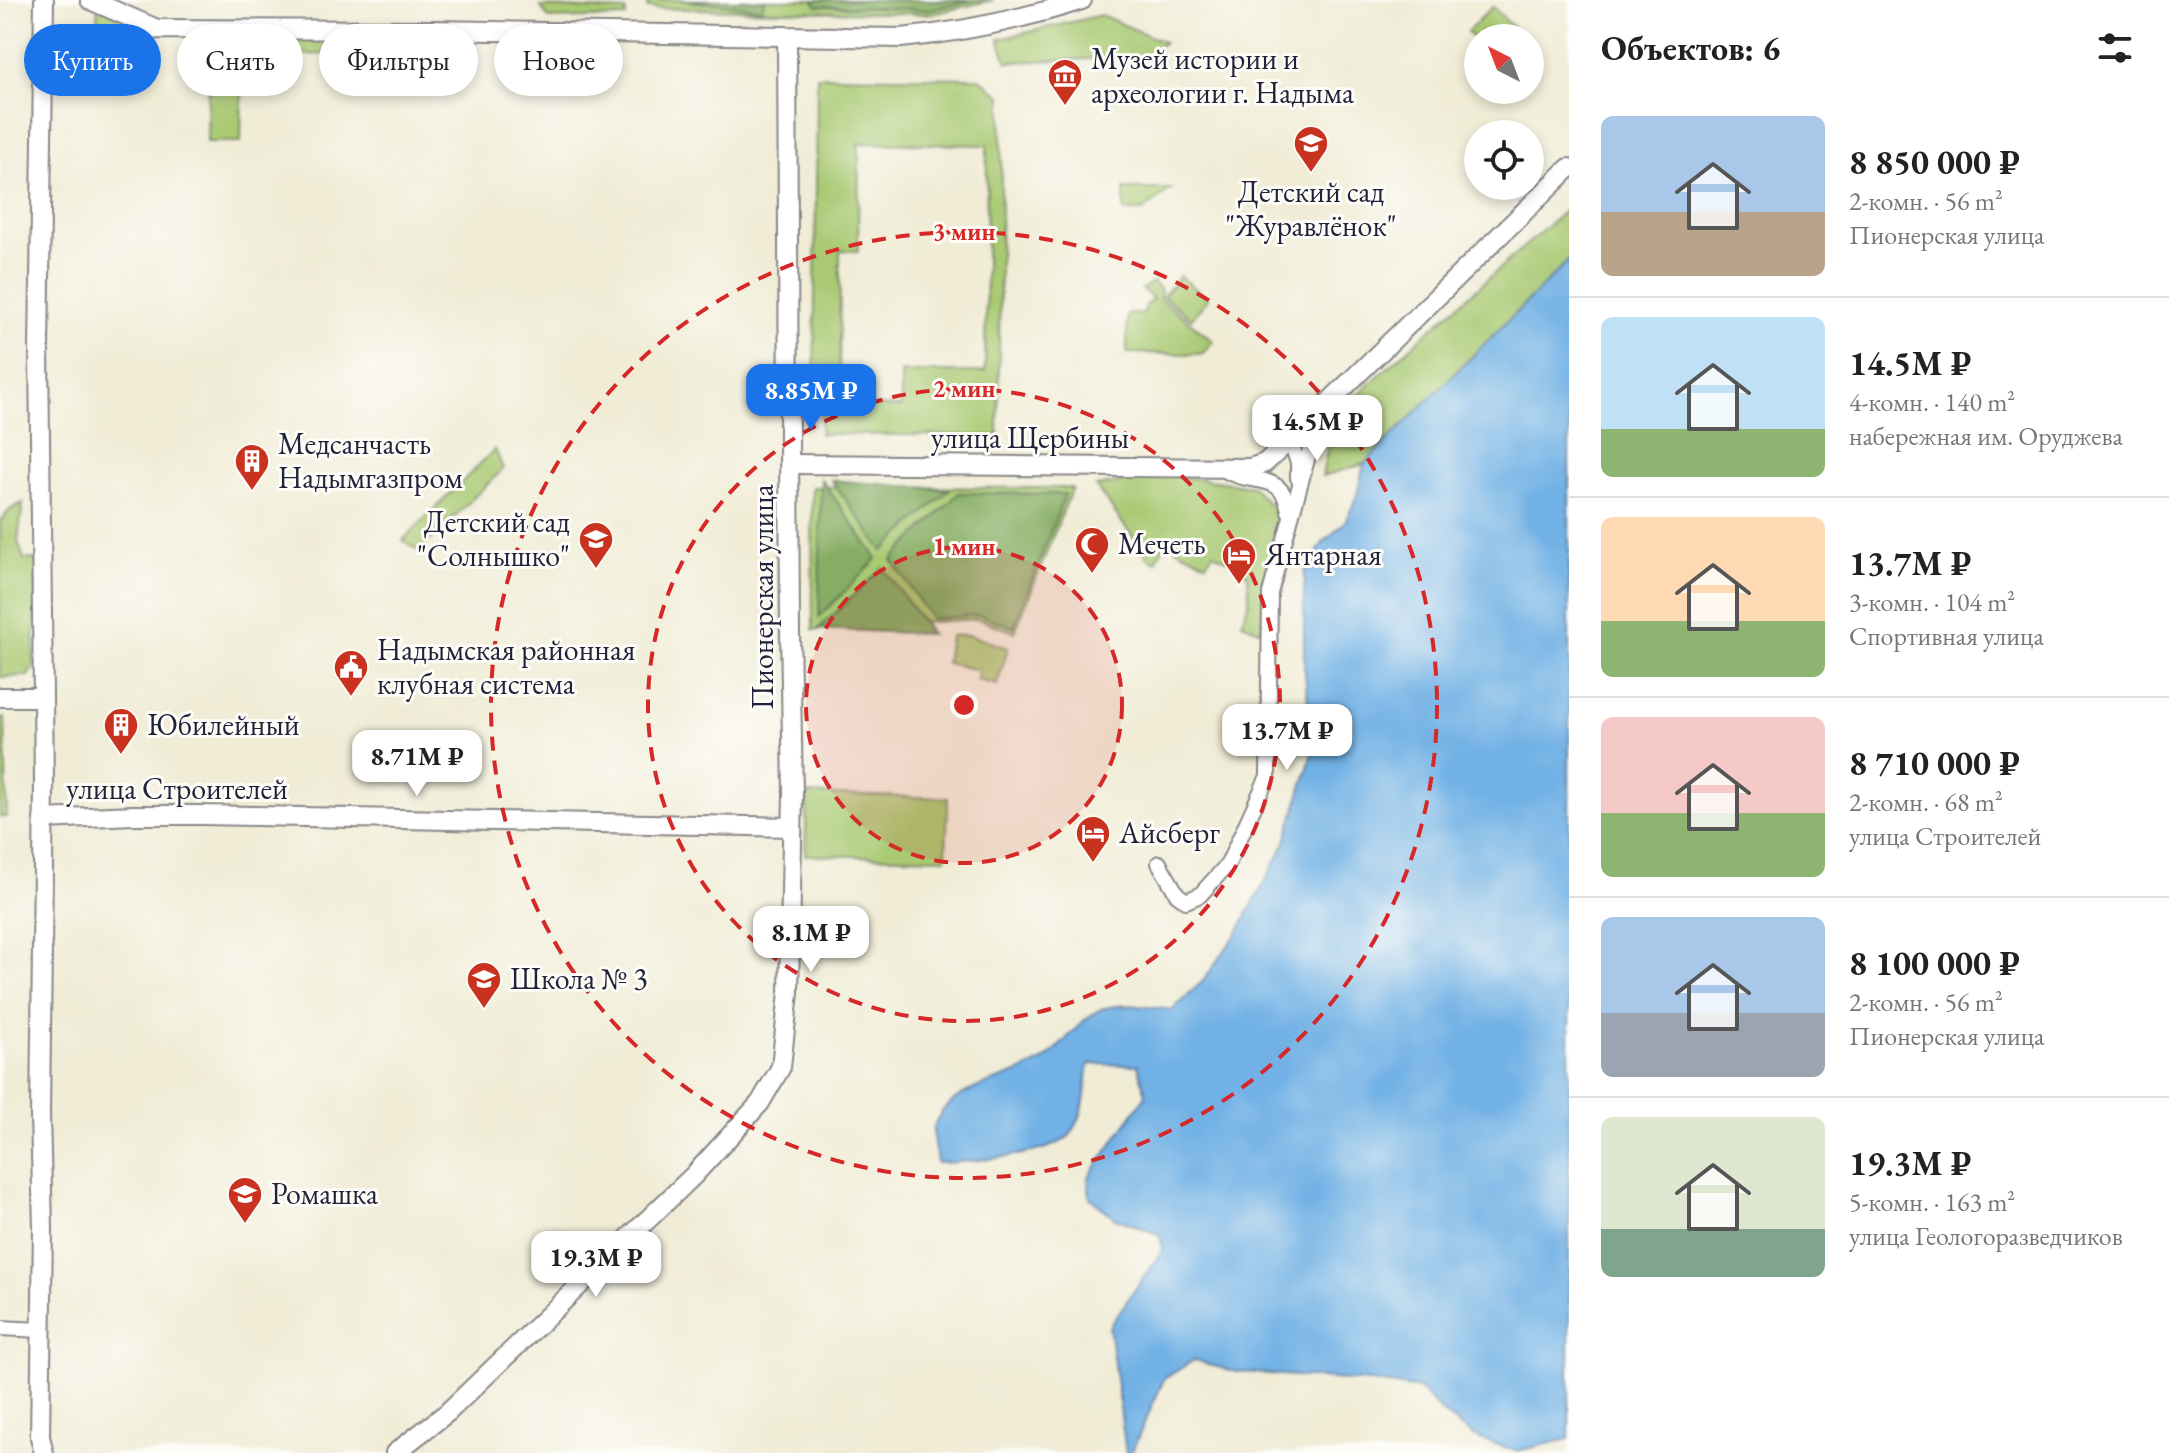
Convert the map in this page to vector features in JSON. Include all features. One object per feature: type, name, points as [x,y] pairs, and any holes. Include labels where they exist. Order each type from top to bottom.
[{"type":"street","points":[[43,24],[44,0]]},
{"type":"street","points":[[90,0],[145,24]]},
{"type":"street","points":[[161,29],[901,38],[956,32],[1050,11],[1082,0]]},
{"type":"street","name":"Пионерская улица","points":[[395,1453],[448,1412],[694,1175],[760,1103],[781,1067],[786,1044],[792,900],[787,37]]},
{"type":"street","points":[[42,96],[39,350],[43,819],[40,1100],[43,1228],[40,1437],[44,1453]]},
{"type":"street","name":"улица Щербины","points":[[791,464],[1258,466],[1290,440],[1569,168]]},
{"type":"street","points":[[1159,863],[1177,894],[1186,901],[1200,895],[1228,864],[1268,776],[1270,593],[1321,409]]},
{"type":"street","points":[[1290,440],[1298,463],[1297,491]]},
{"type":"street","points":[[1221,468],[1245,479],[1278,485],[1287,500],[1290,515]]},
{"type":"street","points":[[0,697],[41,697]]},
{"type":"street","name":"улица Строителей","points":[[43,819],[189,815],[792,827]]},
{"type":"street","points":[[0,1328],[41,1330]]},
{"type":"green space","points":[[649,0],[993,0],[931,14],[647,8]]},
{"type":"green space","points":[[680,0],[765,0],[762,9]]},
{"type":"green space","points":[[813,0],[974,0],[928,10],[817,6]]},
{"type":"green space","points":[[98,5],[133,23],[131,24],[96,24]]},
{"type":"green space","points":[[541,7],[626,11],[626,17],[549,19]]},
{"type":"green space","points":[[1493,7],[1509,24],[1475,24]]},
{"type":"green space","points":[[1101,15],[1164,42],[1147,57],[1007,62],[999,39]]},
{"type":"green space","points":[[319,39],[319,54],[303,55],[303,40]]},
{"type":"green space","points":[[817,76],[980,78],[1002,97],[998,436],[820,434],[822,404],[901,407],[901,372],[985,372],[987,145],[859,143],[858,251],[840,251],[839,403],[814,402]]},
{"type":"green space","points":[[208,96],[242,96],[241,142],[207,142]]},
{"type":"green space","points":[[1124,189],[1171,189],[1143,211],[1124,211]]},
{"type":"green space","points":[[1569,207],[1569,260],[1364,464],[1322,476],[1334,415]]},
{"type":"green space","points":[[1180,276],[1208,299],[1191,319],[1163,296]]},
{"type":"green space","points":[[1153,282],[1161,290],[1160,298],[1213,341],[1202,354],[1127,353],[1127,314],[1144,314],[1146,305],[1153,299],[1142,289]]},
{"type":"green space","points":[[495,449],[503,469],[419,551],[403,540]]},
{"type":"green space","points":[[1163,474],[1252,486],[1281,517],[1261,631],[1242,623],[1249,601],[1248,575],[1236,563],[1213,553],[1206,563],[1165,543],[1156,562],[1149,559],[1096,487]]},
{"type":"green space","points":[[821,479],[877,559],[819,617]]},
{"type":"green space","points":[[831,480],[949,490],[883,551]]},
{"type":"green space","points":[[812,487],[1072,488],[1015,632],[978,619],[813,630]]},
{"type":"green space","points":[[959,493],[1065,494],[1014,627],[979,615],[931,619],[892,560]]},
{"type":"green space","points":[[23,503],[18,541],[24,559],[37,560],[34,667],[28,676],[0,677],[0,521],[12,508]]},
{"type":"green space","points":[[883,568],[931,634],[818,629]]},
{"type":"green space","points":[[969,635],[1008,648],[997,685],[977,680],[978,670],[946,663],[950,636]]},
{"type":"green space","points":[[0,718],[5,718],[7,817],[0,817]]},
{"type":"green space","points":[[807,794],[948,798],[946,858],[805,855]]},
{"type":"water","points":[[1569,260],[1569,1439],[1516,1451],[1475,1437],[1445,1415],[1419,1389],[1383,1383],[1231,1371],[1194,1360],[1164,1379],[1131,1453],[1126,1453],[1109,1327],[1163,1249],[1159,1234],[1115,1218],[1090,1198],[1088,1178],[1146,1095],[1138,1065],[1089,1064],[1084,1101],[1075,1127],[1070,1135],[1046,1148],[1008,1156],[937,1163],[934,1127],[942,1112],[954,1100],[968,1091],[1036,1064],[1098,1011],[1122,1006],[1172,1010],[1204,980],[1239,930],[1285,844],[1313,751],[1304,664],[1304,573],[1323,543],[1345,522],[1356,499],[1364,464]]},
{"type":"place","name":"Музей истории и археологии г. Надыма","points":[[1065,107]]},
{"type":"place","name":"Детский сад \"Журавлёнок\"","points":[[1311,174]]},
{"type":"place","name":"Медсанчасть Надымгазпром","points":[[252,492]]},
{"type":"place","name":"Детский сад \"Солнышко\"","points":[[596,570]]},
{"type":"place","name":"Мечеть","points":[[1092,575]]},
{"type":"place","name":"Янтарная","points":[[1239,586]]},
{"type":"place","name":"Надымская районная клубная система","points":[[351,698]]},
{"type":"place","name":"Юбилейный","points":[[121,756]]},
{"type":"place","name":"Айсберг","points":[[1093,864]]},
{"type":"place","name":"Школа № 3","points":[[484,1010]]},
{"type":"place","name":"Ромашка","points":[[245,1225]]}]
